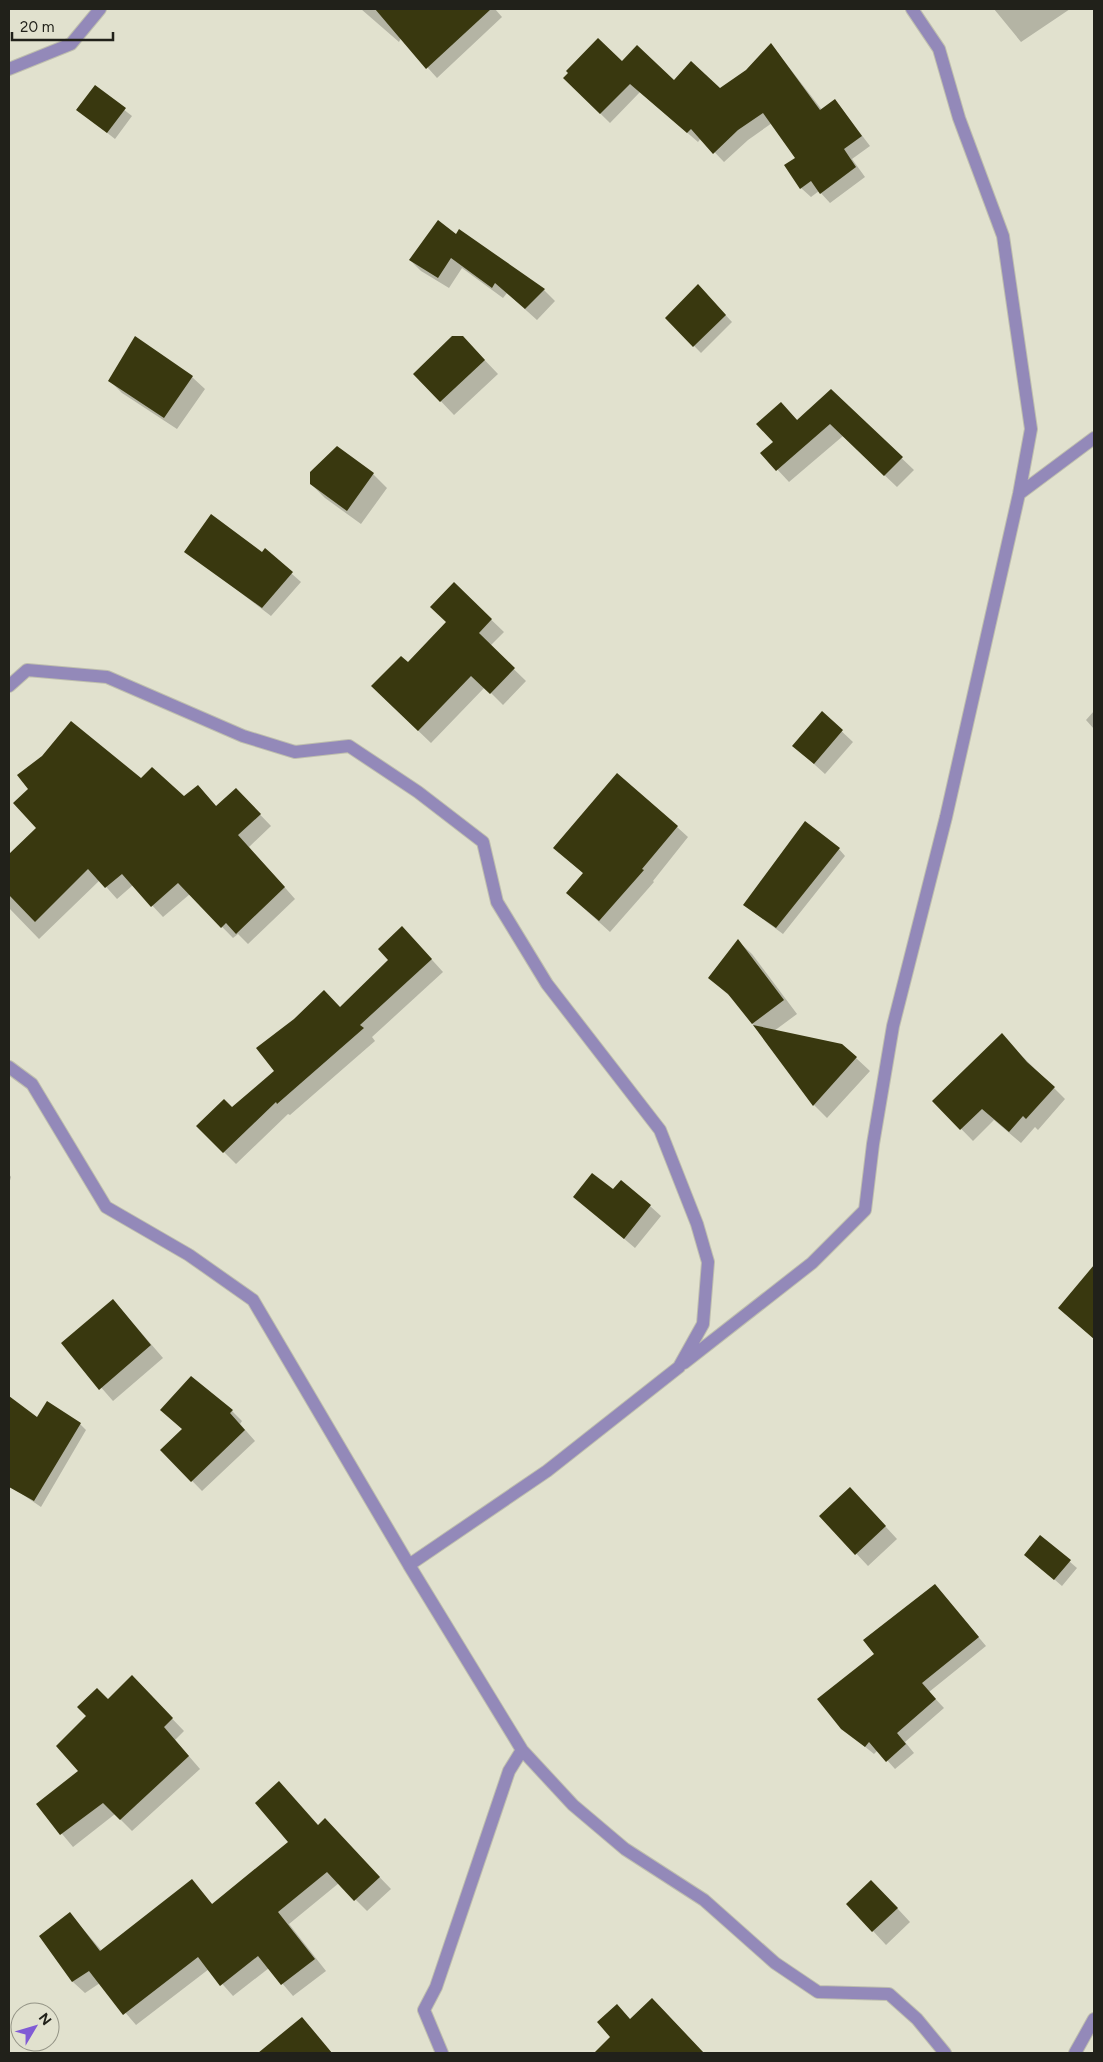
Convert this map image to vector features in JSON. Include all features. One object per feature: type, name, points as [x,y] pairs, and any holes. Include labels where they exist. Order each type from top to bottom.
[{"type":"street","points":[[9,70],[71,44],[100,9]]},
{"type":"street","points":[[409,1565],[547,1471],[812,1263],[865,1210],[872,1144],[894,1026],[946,817],[1019,494],[1030,429],[1003,236],[959,118],[939,49],[912,9]]},
{"type":"street","points":[[1019,494],[1094,438]]},
{"type":"street","points":[[9,686],[27,670],[107,677],[243,736],[296,752],[349,746],[418,792],[483,842],[497,902],[547,984],[660,1130],[697,1224],[708,1262],[702,1324],[680,1367]]},
{"type":"street","points":[[9,1067],[32,1084],[106,1207],[189,1255],[253,1300],[409,1565],[522,1750],[573,1805],[625,1850],[704,1900],[775,1963],[818,1992],[888,1994],[917,2020],[945,2053]]},
{"type":"street","points":[[442,2053],[424,2010],[436,1987],[509,1771],[522,1750]]},
{"type":"street","points":[[1075,2053],[1094,2019]]},
{"type":"building","points":[[375,9],[491,9],[426,69]]},
{"type":"building","points":[[598,38],[622,61],[637,45],[674,80],[691,61],[720,88],[746,70],[771,43],[820,110],[835,99],[862,136],[844,149],[856,167],[820,194],[811,181],[800,189],[784,165],[795,158],[763,113],[738,130],[713,154],[691,129],[687,133],[630,84],[600,114],[563,78],[568,73],[566,71]]},
{"type":"building","points":[[95,85],[126,108],[107,133],[76,110]]},
{"type":"building","points":[[438,220],[456,234],[459,229],[545,289],[525,309],[495,283],[492,288],[451,258],[438,278],[409,260]]},
{"type":"building","points":[[698,284],[726,315],[693,347],[665,318]]},
{"type":"building","points":[[135,336],[193,376],[164,418],[108,381]]},
{"type":"building","points":[[452,336],[463,336],[485,360],[440,402],[413,374]]},
{"type":"building","points":[[831,389],[903,457],[884,476],[830,424],[776,471],[760,453],[773,442],[756,424],[781,402],[797,420]]},
{"type":"building","points":[[337,446],[374,473],[347,511],[310,484],[310,472]]},
{"type":"building","points":[[211,514],[262,552],[265,548],[293,572],[262,608],[184,552]]},
{"type":"building","points":[[454,582],[492,619],[479,633],[515,668],[490,694],[471,676],[418,731],[371,686],[401,656],[408,662],[446,622],[430,607]]},
{"type":"building","points":[[822,711],[843,730],[814,764],[792,746]]},
{"type":"building","points":[[71,721],[141,778],[152,767],[184,796],[198,785],[216,806],[236,788],[261,814],[238,835],[285,887],[236,934],[226,923],[221,928],[178,883],[151,907],[122,874],[105,888],[88,869],[35,922],[9,895],[9,854],[36,828],[13,803],[28,789],[17,775],[42,756]]},
{"type":"building","points":[[617,773],[678,826],[642,869],[644,870],[599,921],[566,893],[583,873],[553,848]]},
{"type":"building","points":[[805,821],[840,848],[776,928],[743,905]]},
{"type":"building","points":[[402,926],[432,959],[360,1025],[364,1028],[277,1104],[276,1102],[223,1153],[196,1126],[224,1099],[232,1107],[274,1071],[256,1048],[294,1019],[324,990],[340,1007],[388,960],[378,949]]},
{"type":"building","points":[[738,939],[784,1000],[752,1024],[728,994],[708,978]]},
{"type":"building","points":[[753,1025],[842,1044],[857,1057],[813,1106]]},
{"type":"building","points":[[1002,1033],[1027,1062],[1055,1087],[1026,1119],[1023,1116],[1009,1132],[982,1109],[960,1130],[932,1101]]},
{"type":"building","points":[[592,1173],[613,1189],[621,1180],[651,1205],[624,1239],[573,1197]]},
{"type":"building","points":[[1094,1265],[1094,1339],[1058,1308]]},
{"type":"building","points":[[113,1299],[151,1345],[99,1390],[61,1343]]},
{"type":"building","points":[[191,1376],[233,1410],[230,1413],[245,1430],[191,1482],[160,1450],[182,1429],[160,1410]]},
{"type":"building","points":[[9,1396],[37,1417],[47,1401],[81,1423],[34,1501],[9,1487]]},
{"type":"building","points":[[850,1487],[886,1526],[855,1555],[819,1516]]},
{"type":"building","points":[[1040,1535],[1071,1560],[1054,1580],[1024,1555]]},
{"type":"building","points":[[935,1584],[979,1637],[922,1683],[936,1699],[897,1733],[906,1744],[886,1762],[869,1742],[865,1747],[841,1729],[817,1699],[874,1654],[863,1640]]},
{"type":"building","points":[[132,1675],[173,1718],[164,1727],[189,1756],[120,1820],[103,1803],[60,1835],[36,1804],[78,1771],[56,1746],[86,1716],[77,1707],[97,1688],[108,1699]]},
{"type":"building","points":[[279,1781],[318,1825],[325,1818],[380,1877],[354,1901],[327,1872],[278,1912],[315,1959],[281,1985],[258,1956],[220,1986],[198,1957],[123,2015],[89,1971],[72,1982],[39,1936],[70,1912],[100,1951],[192,1879],[212,1904],[288,1842],[255,1803]]},
{"type":"building","points":[[871,1880],[898,1908],[872,1932],[846,1904]]},
{"type":"building","points":[[652,1998],[704,2053],[594,2053],[610,2037],[597,2022],[617,2004],[630,2019]]},
{"type":"building","points":[[302,2017],[332,2053],[258,2053]]}]
